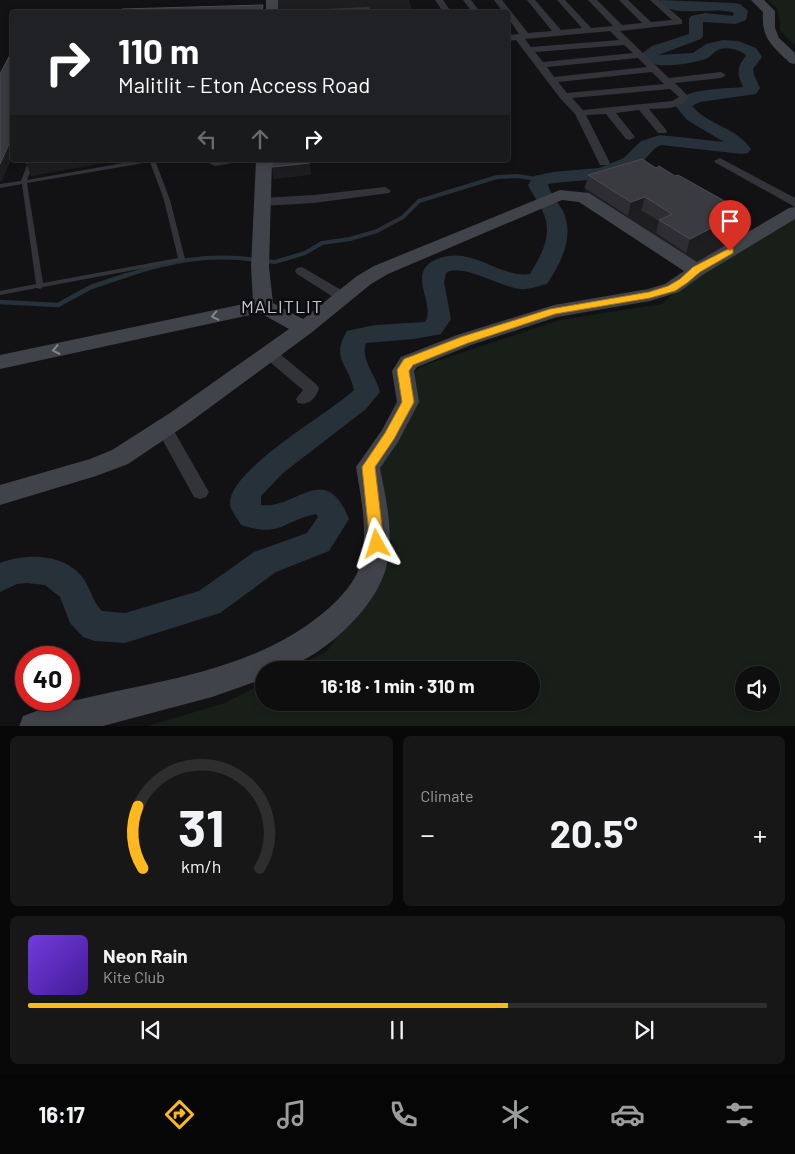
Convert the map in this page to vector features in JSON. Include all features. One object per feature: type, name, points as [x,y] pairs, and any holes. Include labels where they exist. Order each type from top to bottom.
[{"type":"street","points":[[531,0],[558,33]]},
{"type":"street","points":[[561,0],[589,31]]},
{"type":"street","points":[[580,113],[681,101],[684,97],[639,55],[592,0]]},
{"type":"street","points":[[623,0],[650,26]]},
{"type":"street","points":[[510,38],[679,22],[654,0]]},
{"type":"street","points":[[757,0],[769,11],[767,26],[772,38],[795,60]]},
{"type":"street","points":[[510,18],[552,80],[580,113],[604,163]]},
{"type":"street","points":[[530,50],[627,42]]},
{"type":"street","points":[[541,65],[639,55]]},
{"type":"street","points":[[552,80],[653,69]]},
{"type":"street","points":[[564,96],[721,75]]},
{"type":"street","points":[[642,107],[662,131]]},
{"type":"street","points":[[609,110],[630,138]]},
{"type":"street","points":[[720,161],[795,203]]},
{"type":"street","points":[[214,163],[221,162]]},
{"type":"street","points":[[263,306],[260,262],[264,162]]},
{"type":"street","points":[[262,202],[314,199],[385,191]]},
{"type":"street","points":[[0,495],[96,467],[120,457],[164,428],[304,328],[381,270],[549,200],[568,194],[583,197],[697,270]]},
{"type":"street","points":[[34,726],[214,682],[274,660],[321,633],[343,616],[355,602],[371,575],[377,544],[368,467],[390,436],[408,402],[403,370],[408,362],[464,340],[554,311],[650,295],[672,288],[697,270],[795,212]]},
{"type":"street","points":[[302,271],[343,297]]},
{"type":"street","points":[[0,362],[263,306],[304,328]]},
{"type":"street","points":[[269,353],[311,388],[304,399]]},
{"type":"street","points":[[164,428],[200,492]]},
{"type":"lane","points":[[326,10],[368,8]]},
{"type":"lane","points":[[31,162],[24,181],[40,287]]},
{"type":"lane","points":[[0,186],[140,162]]},
{"type":"lane","points":[[0,293],[182,259],[168,200],[153,162]]},
{"type":"shaded area","points":[[267,0],[409,0],[412,10],[266,10]]},
{"type":"shaded area","points":[[766,0],[795,0],[795,45],[780,31],[777,8]]},
{"type":"shaded area","points":[[638,167],[756,233],[689,267],[586,196],[584,186]]},
{"type":"shaded area","points":[[795,215],[795,726],[147,726],[225,703],[255,688],[255,711],[540,711],[540,661],[308,661],[327,651],[379,577],[377,474],[411,376],[422,366],[560,320],[662,304],[686,282]]},
{"type":"building","points":[[263,5],[262,10],[122,9]]},
{"type":"building","points":[[10,55],[10,142],[0,164],[0,74]]},
{"type":"building","points":[[642,159],[656,168],[659,166],[675,176],[678,175],[739,209],[728,214],[733,217],[690,239],[659,220],[672,214],[645,197],[631,202],[588,175]]},
{"type":"building","points":[[272,162],[310,163],[272,167]]},
{"type":"waterway","points":[[0,578],[27,569],[56,575],[71,587],[82,612],[95,626],[125,628],[208,603],[265,562],[318,542],[334,519],[330,508],[324,503],[316,502],[272,518],[262,518],[252,516],[245,505],[247,492],[273,465],[357,402],[367,392],[365,383],[353,359],[352,346],[356,337],[375,333],[433,328],[439,319],[433,282],[434,275],[436,269],[444,264],[452,262],[461,263],[520,282],[539,279],[551,257],[558,233],[555,216],[538,185],[541,180],[581,177],[611,170],[635,159],[647,145],[660,140],[742,149],[727,136],[693,117],[682,104],[696,97],[750,91],[752,88],[747,79],[745,69],[754,57],[751,51],[728,44],[710,48],[699,56],[671,60],[653,60],[649,54],[657,49],[696,36],[696,19],[705,17],[735,20],[741,17],[741,11],[735,7],[675,6],[666,2],[668,0]]},
{"type":"waterway","points":[[265,261],[275,262],[305,253],[322,243],[350,239],[377,231],[403,217],[419,201],[497,177],[518,176],[541,180]]},
{"type":"waterway","points":[[124,276],[174,262],[206,258],[222,257],[257,260]]},
{"type":"waterway","points":[[0,302],[58,305],[91,287],[124,276]]},
{"type":"district","name":"MALITLIT","points":[[282,307]]},
{"type":"route","points":[[377,544],[368,467],[376,453],[390,436],[408,402],[403,370],[408,362],[464,340],[554,311],[650,295],[672,288],[697,270],[730,251]]}]
